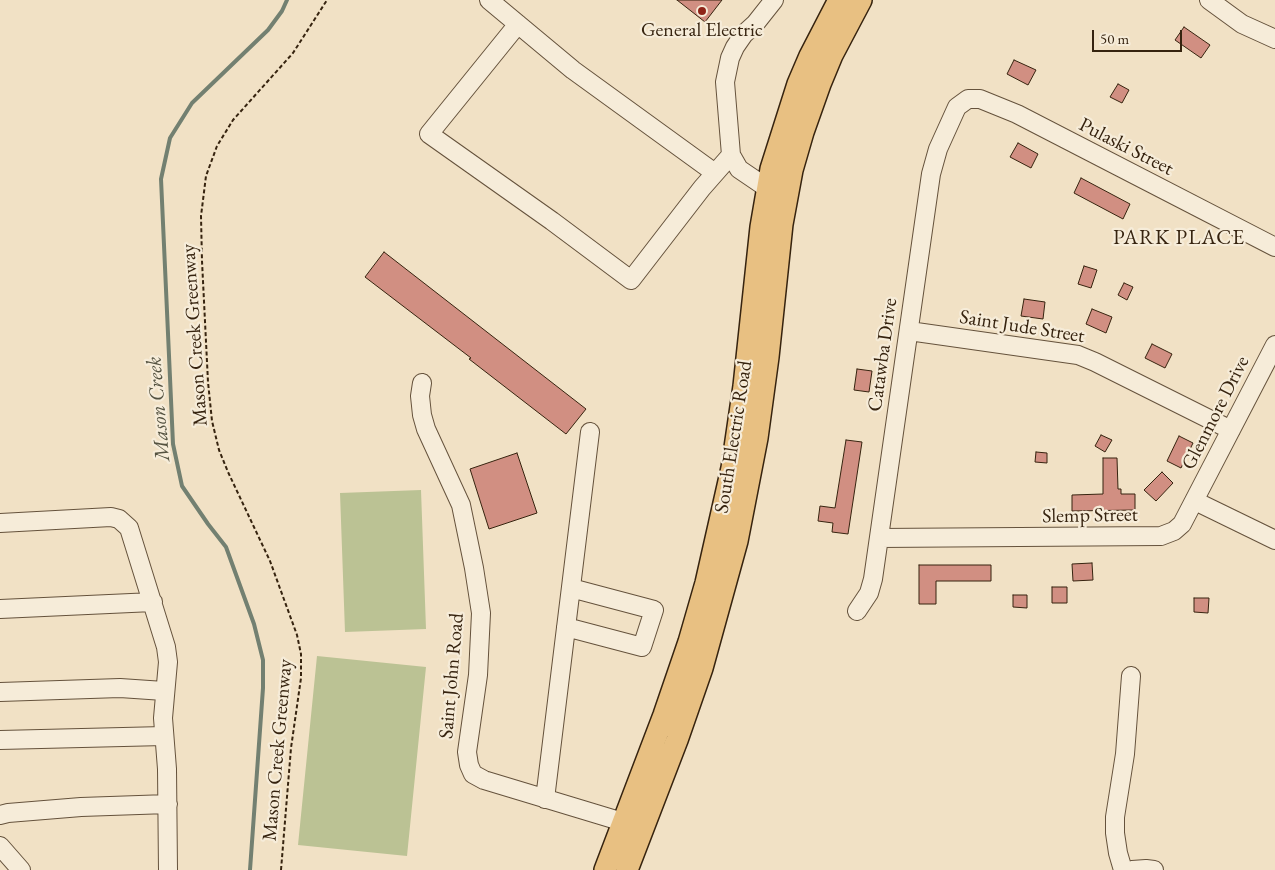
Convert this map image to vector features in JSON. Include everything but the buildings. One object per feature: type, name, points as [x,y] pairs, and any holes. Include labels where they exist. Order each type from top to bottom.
[{"type":"main road","name":"South Electric Road","points":[[777,191],[782,132],[798,84],[810,56],[839,0]]},
{"type":"main road","name":"South Electric Road","points":[[627,870],[633,826],[664,715],[689,642],[706,583],[732,468],[744,386],[761,226],[803,132],[832,55],[861,0]]},
{"type":"main road","name":"South Electric Road","points":[[605,870],[633,826]]},
{"type":"street","points":[[489,0],[573,70],[715,173]]},
{"type":"street","points":[[774,0],[735,47],[728,65],[725,82],[731,155],[739,169],[777,191]]},
{"type":"street","points":[[1209,0],[1242,24],[1275,39]]},
{"type":"street","points":[[518,24],[429,134],[552,221],[631,280],[731,155]]},
{"type":"street","name":"Pulaski Street","points":[[956,107],[968,99],[980,99],[1017,114],[1275,246]]},
{"type":"street","name":"Catawba Drive","points":[[857,611],[869,592],[874,579],[931,174],[938,149],[956,107]]},
{"type":"street","name":"Saint Jude Street","points":[[909,331],[1078,356],[1095,362],[1231,430]]},
{"type":"street","name":"Glenmore Drive","points":[[1195,501],[1275,345]]},
{"type":"street","name":"Saint John Road","points":[[422,383],[420,396],[422,415],[426,429],[460,505],[474,568],[481,613],[478,675],[467,752],[473,774],[484,780],[633,826]]},
{"type":"street","points":[[546,799],[590,432]]},
{"type":"street","points":[[1195,501],[1275,540]]},
{"type":"street","name":"Slemp Street","points":[[879,538],[1160,536],[1174,531],[1182,524],[1195,501]]},
{"type":"street","points":[[0,523],[111,517],[119,519],[129,528],[166,646],[168,662],[164,691],[168,870]]},
{"type":"street","points":[[566,627],[642,647],[654,610],[571,588]]},
{"type":"street","points":[[0,608],[153,602]]},
{"type":"street","points":[[1123,870],[1118,853],[1115,817],[1125,754],[1132,676]]},
{"type":"street","points":[[0,692],[120,688],[164,691]]},
{"type":"street","points":[[0,740],[164,736]]},
{"type":"street","points":[[0,815],[81,807],[168,804]]},
{"type":"street","points":[[0,846],[21,870]]},
{"type":"street","points":[[1132,870],[1154,870]]},
{"type":"path","name":"Mason Creek Greenway","points":[[281,870],[301,654],[297,635],[273,570],[228,472],[219,450],[212,421],[208,382],[201,216],[206,176],[218,146],[233,120],[293,53],[327,0]]},
{"type":"green space","points":[[421,490],[426,629],[345,632],[340,493]]},
{"type":"green space","points":[[317,656],[426,667],[407,856],[298,845]]},
{"type":"waterway","name":"Mason Creek","points":[[250,870],[263,688],[263,660],[254,624],[226,547],[182,486],[173,444],[161,179],[170,138],[192,103],[268,30],[282,11],[287,0]]},
{"type":"place","name":"General Electric","points":[[702,11]]},
{"type":"district","name":"PARK PLACE","points":[[1179,238]]}]
